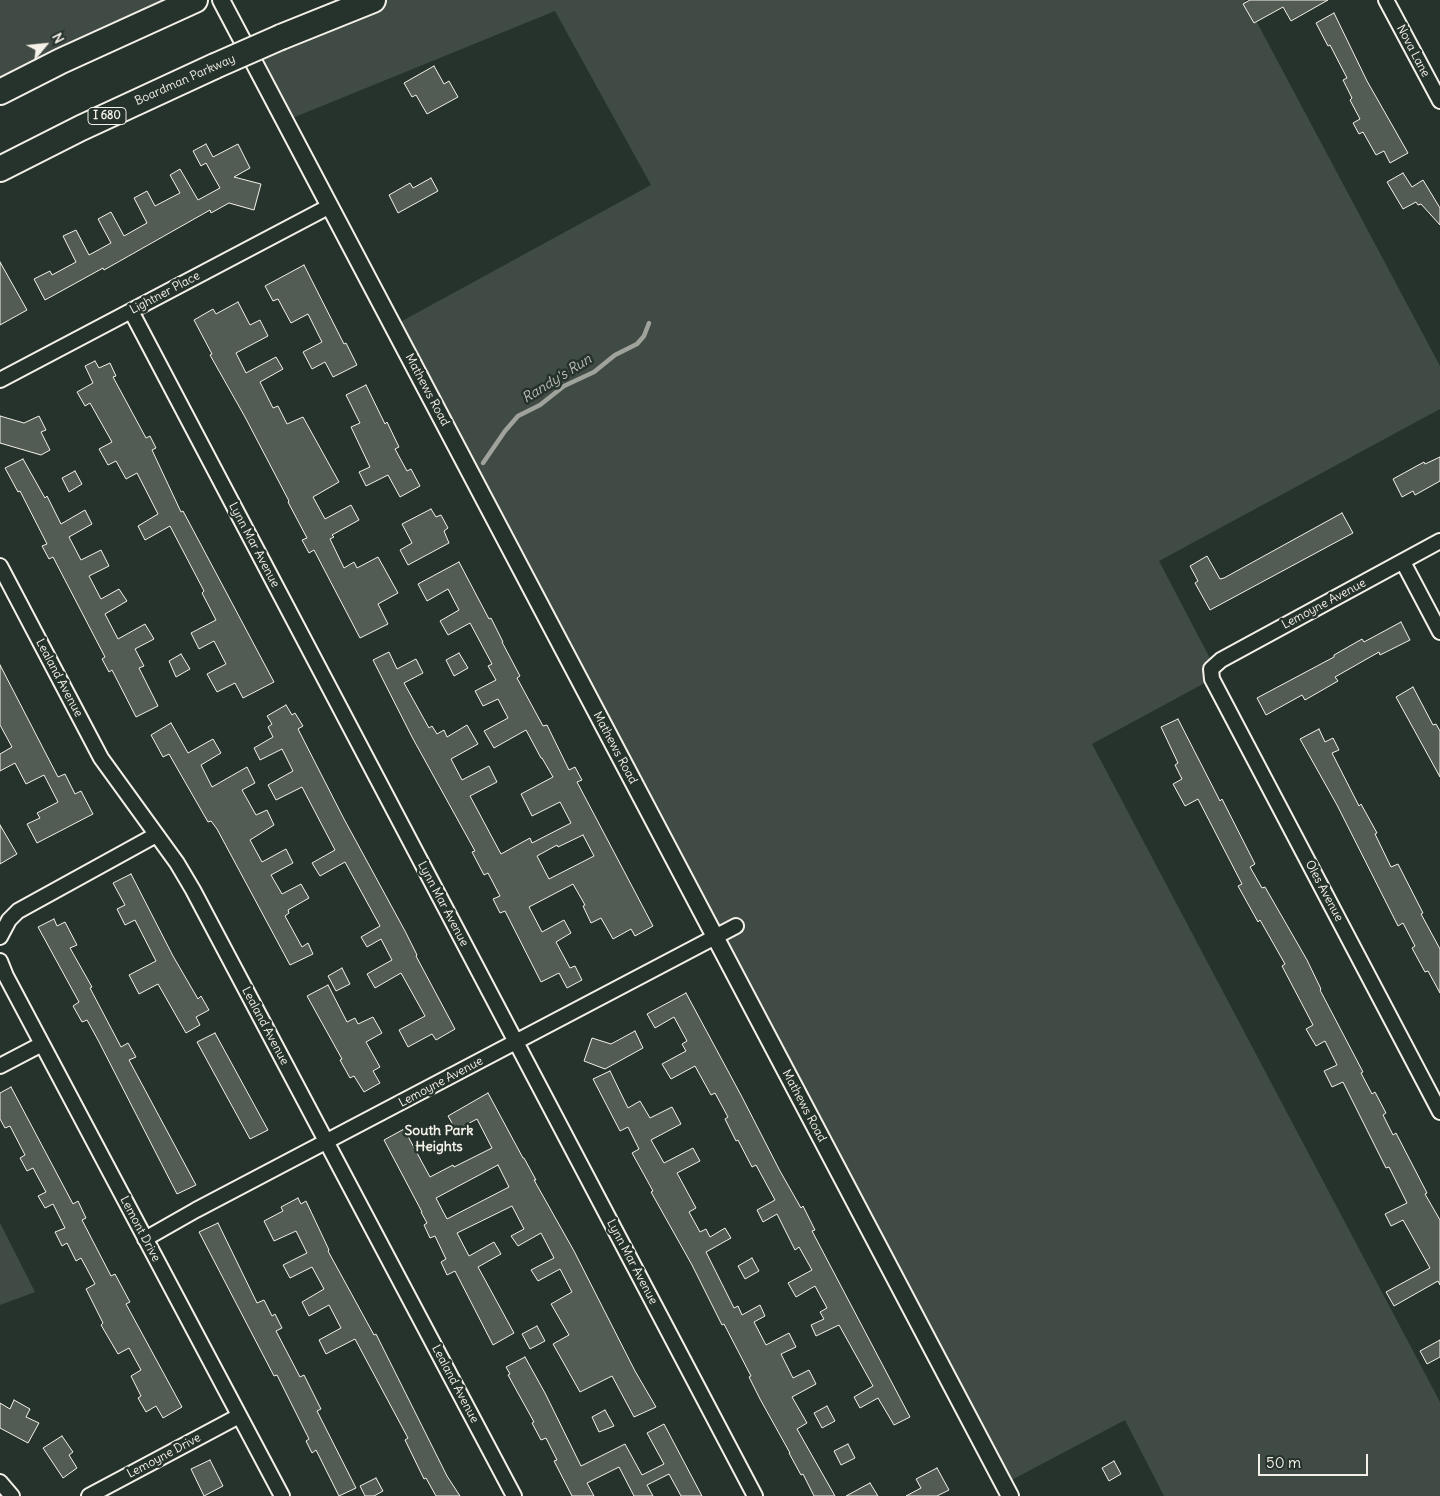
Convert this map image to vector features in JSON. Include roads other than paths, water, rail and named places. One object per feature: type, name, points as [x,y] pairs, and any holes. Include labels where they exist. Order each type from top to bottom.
[{"type":"highway","name":"Boardman Parkway","points":[[0,169],[81,128],[215,66],[373,0]]},
{"type":"highway","points":[[0,92],[61,61],[189,2]]},
{"type":"street","name":"Mathews Road","points":[[221,0],[1010,1496]]},
{"type":"street","name":"Nova Lane","points":[[1386,0],[1440,101]]},
{"type":"street","name":"Lightner Place","points":[[0,380],[330,206]]},
{"type":"street","name":"Lynn Mar Avenue","points":[[131,311],[755,1496]]},
{"type":"street","name":"Lemoyne Avenue","points":[[1211,670],[1221,660],[1440,541]]},
{"type":"street","points":[[1403,562],[1440,632]]},
{"type":"street","name":"Lealand Avenue","points":[[0,566],[101,758],[177,864],[193,890],[514,1496]]},
{"type":"street","name":"Oles Avenue","points":[[1211,670],[1212,679],[1440,1112]]},
{"type":"street","points":[[0,937],[8,920],[18,911],[156,835]]},
{"type":"street","name":"Lemoyne Avenue","points":[[145,1239],[196,1210],[736,926]]},
{"type":"street","name":"Lemont Drive","points":[[0,961],[6,976],[282,1496]]},
{"type":"street","points":[[0,1066],[42,1044]]},
{"type":"street","name":"Lemoyne Drive","points":[[89,1496],[239,1416]]},
{"type":"street","points":[[0,1482],[12,1496]]},
{"type":"waterway","name":"Randy's Run","points":[[483,463],[518,416],[540,405],[564,386],[594,372],[615,355],[637,344],[644,336],[649,323]]},
{"type":"district","name":"South Park Heights","points":[[439,1140]]}]
